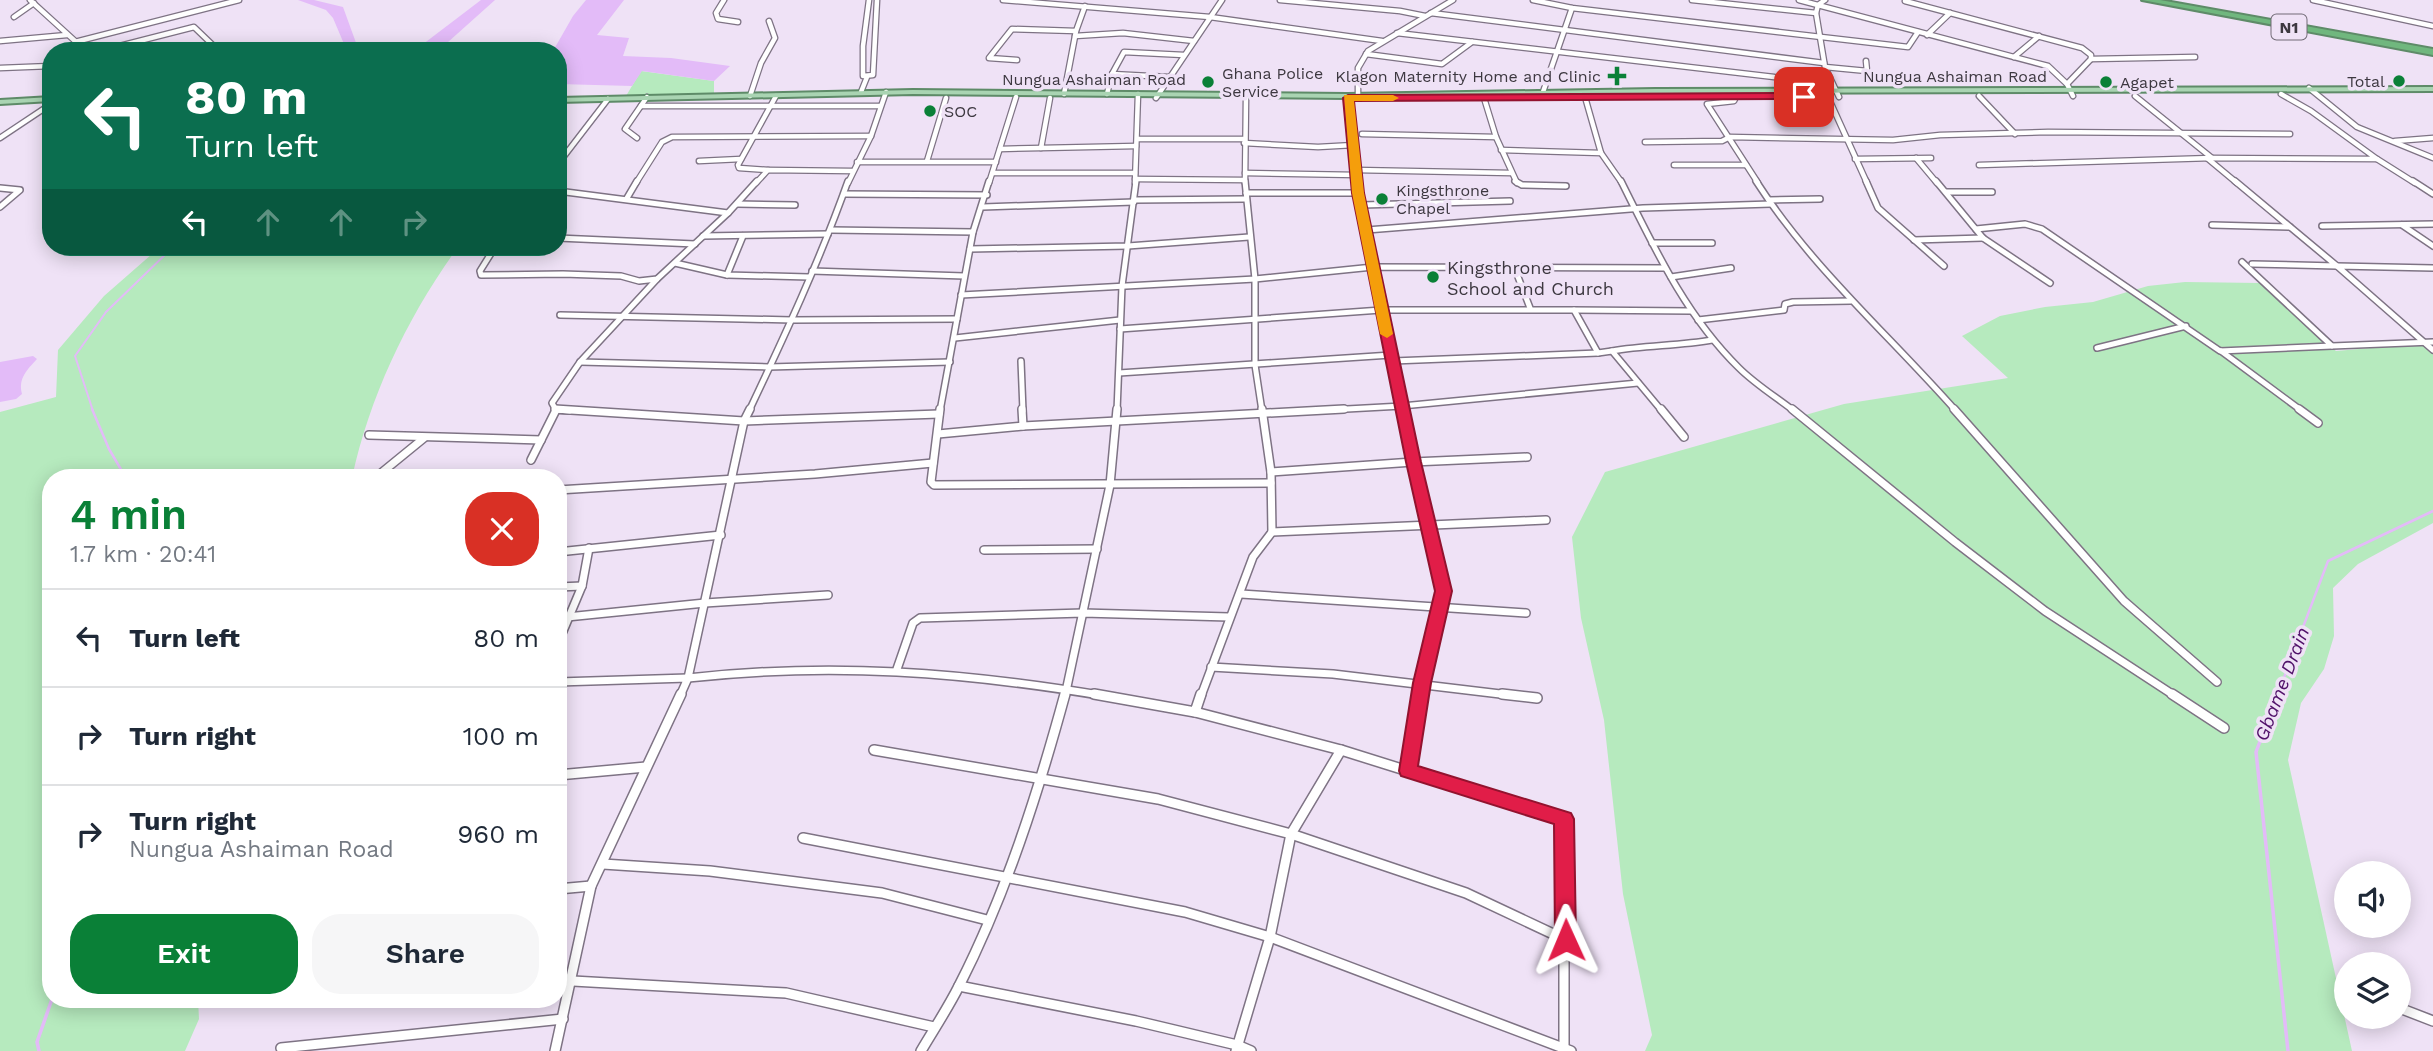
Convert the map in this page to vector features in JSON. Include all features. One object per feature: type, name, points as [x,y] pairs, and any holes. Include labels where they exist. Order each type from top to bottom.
[{"type":"highway","name":"N1","points":[[2146,0],[2433,52]]},
{"type":"highway","name":"N1","points":[[2181,0],[2433,45]]},
{"type":"main road","name":"Nungua Ashaiman Road","points":[[1158,96],[1355,97],[1543,92],[1979,96],[2070,90],[2135,96],[2433,89]]},
{"type":"main road","name":"Nungua Ashaiman Road","points":[[848,94],[883,98],[1737,97],[2070,90],[2433,94]]},
{"type":"main road","name":"Nungua Ashaiman Road","points":[[567,100],[861,92],[883,98],[1064,94],[1138,96]]},
{"type":"main road","points":[[0,100],[42,99]]},
{"type":"street","points":[[14,17],[32,2],[75,42],[239,0]]},
{"type":"street","points":[[724,0],[716,13],[718,19],[738,22]]},
{"type":"street","points":[[867,77],[863,76],[863,46],[869,0]]},
{"type":"street","points":[[861,92],[867,77],[873,75],[877,0]]},
{"type":"street","points":[[1003,0],[1210,17],[1382,41]]},
{"type":"street","points":[[1158,96],[1222,0]]},
{"type":"street","points":[[1280,0],[1564,29],[1867,71],[1866,61]]},
{"type":"street","points":[[1408,771],[1422,683],[1443,591],[1413,462],[1358,193],[1354,145],[1355,97],[1358,68],[1366,54],[1382,41],[1453,0]]},
{"type":"street","points":[[1533,0],[1572,8],[1908,47],[1918,32]]},
{"type":"street","points":[[1692,0],[1816,13]]},
{"type":"street","points":[[1798,0],[2052,68],[2070,90],[2091,59]]},
{"type":"street","points":[[1825,0],[1818,5],[1816,13],[1825,65],[1844,138],[1878,208],[1944,266]]},
{"type":"street","points":[[2313,0],[2433,26]]},
{"type":"street","points":[[1905,1],[2082,48],[2091,59]]},
{"type":"street","points":[[1064,94],[1075,34],[1085,6]]},
{"type":"street","points":[[1543,92],[1572,8]]},
{"type":"street","points":[[1927,34],[1950,13]]},
{"type":"street","points":[[750,96],[761,63],[775,38],[769,21]]},
{"type":"street","points":[[135,42],[194,27],[211,42]]},
{"type":"street","points":[[1017,61],[989,58],[1012,29],[1075,34],[1123,33],[1194,41]]},
{"type":"street","points":[[1397,33],[1774,77]]},
{"type":"street","points":[[0,41],[67,35]]},
{"type":"street","points":[[2014,57],[2039,36]]},
{"type":"street","points":[[1366,54],[1442,64],[1473,41]]},
{"type":"street","points":[[863,46],[873,46]]},
{"type":"street","points":[[1107,94],[1112,74],[1124,52],[1184,55]]},
{"type":"street","points":[[2091,59],[2195,57]]},
{"type":"street","points":[[0,68],[42,66]]},
{"type":"street","points":[[1112,74],[1169,77]]},
{"type":"street","points":[[2312,91],[2357,127],[2433,158]]},
{"type":"street","points":[[2281,94],[2311,111],[2377,159],[2433,194]]},
{"type":"street","points":[[776,96],[741,159],[739,168],[852,171]]},
{"type":"street","points":[[921,1051],[959,986],[1006,877],[1042,778],[1067,688],[1110,485],[1117,420],[1122,286],[1135,201],[1138,96]]},
{"type":"street","points":[[1979,96],[2015,134]]},
{"type":"street","points":[[2135,96],[2337,266],[2433,351]]},
{"type":"street","points":[[637,138],[625,128],[647,97]]},
{"type":"street","points":[[927,161],[946,97]]},
{"type":"street","points":[[1016,97],[987,195],[973,232],[939,414],[931,482],[934,485],[1270,483]]},
{"type":"street","points":[[1195,712],[1228,617],[1241,594],[1253,557],[1272,532],[1271,472],[1255,365],[1255,279],[1245,176],[1246,97]]},
{"type":"street","points":[[1585,97],[1601,153],[1620,181],[1665,268],[1712,340],[1739,369],[2035,603],[2224,728]]},
{"type":"street","points":[[1737,97],[1734,101],[1707,104],[1770,202],[1851,301],[1940,392],[2124,601],[2217,682]]},
{"type":"street","points":[[567,1004],[591,886],[688,678],[744,421],[830,232],[852,171],[871,136],[883,98],[771,106],[641,106]]},
{"type":"street","points":[[1041,148],[1050,98]]},
{"type":"street","points":[[1484,98],[1496,137],[1517,184],[1566,186]]},
{"type":"street","points":[[567,153],[608,99]]},
{"type":"street","points":[[0,138],[42,110]]},
{"type":"street","points":[[1362,134],[1496,137]]},
{"type":"street","points":[[1645,142],[1722,141],[1730,137],[1893,140],[1940,135],[2290,134]]},
{"type":"street","points":[[626,198],[662,142],[672,137],[871,136]]},
{"type":"street","points":[[2394,141],[2433,138]]},
{"type":"street","points":[[1138,139],[1244,141],[1318,147],[1354,145]]},
{"type":"street","points":[[1000,149],[1136,146]]},
{"type":"street","points":[[1501,150],[1601,153]]},
{"type":"street","points":[[1916,158],[1983,238],[2050,283]]},
{"type":"street","points":[[1855,159],[1931,158]]},
{"type":"street","points":[[1979,165],[2209,158],[2377,159]]},
{"type":"street","points":[[698,161],[741,159]]},
{"type":"street","points":[[857,162],[996,162]]},
{"type":"street","points":[[1674,165],[1746,165]]},
{"type":"street","points":[[556,410],[552,403],[580,362],[620,316],[728,213],[768,170]]},
{"type":"street","points":[[993,173],[1245,176],[1357,172],[1511,173]]},
{"type":"street","points":[[0,188],[20,190],[0,207]]},
{"type":"street","points":[[1946,192],[1992,191]]},
{"type":"street","points":[[567,192],[728,213]]},
{"type":"street","points":[[983,207],[1358,193]]},
{"type":"street","points":[[844,194],[987,195]]},
{"type":"street","points":[[1367,230],[1820,198]]},
{"type":"street","points":[[1362,205],[1510,201]]},
{"type":"street","points":[[737,204],[795,205]]},
{"type":"street","points":[[1976,229],[2025,224],[2042,229],[2186,326],[2318,423]]},
{"type":"street","points":[[2322,226],[2433,224]]},
{"type":"street","points":[[2212,225],[2290,227]]},
{"type":"street","points":[[2402,225],[2433,246]]},
{"type":"street","points":[[702,236],[830,232],[973,232]]},
{"type":"street","points":[[727,275],[743,236]]},
{"type":"street","points":[[970,249],[1128,246],[1249,237]]},
{"type":"street","points":[[567,238],[695,244]]},
{"type":"street","points":[[1913,240],[1983,238]]},
{"type":"street","points":[[1652,243],[1712,243]]},
{"type":"street","points":[[489,256],[480,271],[481,275],[563,274],[621,276],[639,281],[657,279]]},
{"type":"street","points":[[2242,262],[2332,346]]},
{"type":"street","points":[[675,263],[727,275],[964,276]]},
{"type":"street","points":[[2252,264],[2433,268]]},
{"type":"street","points":[[961,295],[1255,279],[1373,267],[1665,268]]},
{"type":"street","points":[[1671,277],[1731,268]]},
{"type":"street","points":[[1515,269],[1530,308]]},
{"type":"street","points":[[1698,320],[1784,310],[1785,304],[1809,300],[1830,303],[1851,301]]},
{"type":"street","points":[[1120,329],[1381,310],[1530,308],[1691,311]]},
{"type":"street","points":[[1574,310],[1598,353]]},
{"type":"street","points":[[559,315],[792,320],[957,319]]},
{"type":"street","points":[[955,338],[1120,320]]},
{"type":"street","points":[[2097,348],[2186,326]]},
{"type":"street","points":[[1119,373],[1392,358],[1502,359],[1598,353],[1642,346],[1670,347],[1712,340]]},
{"type":"street","points":[[2220,351],[2433,342]]},
{"type":"street","points":[[1612,351],[1684,437]]},
{"type":"street","points":[[1021,361],[1023,426]]},
{"type":"street","points":[[580,362],[769,367],[950,362]]},
{"type":"street","points":[[937,433],[1117,420],[1402,405],[1638,383]]},
{"type":"street","points":[[556,410],[744,421],[939,414]]},
{"type":"street","points":[[531,460],[556,410]]},
{"type":"street","points":[[369,435],[541,440]]},
{"type":"street","points":[[387,469],[425,438]]},
{"type":"street","points":[[1271,472],[1527,457]]},
{"type":"street","points":[[567,489],[933,463]]},
{"type":"street","points":[[1272,532],[1546,520]]},
{"type":"street","points":[[567,551],[721,535]]},
{"type":"street","points":[[567,617],[582,586],[589,548]]},
{"type":"street","points":[[984,550],[1097,549]]},
{"type":"street","points":[[567,587],[582,586]]},
{"type":"street","points":[[1241,594],[1338,598],[1438,610],[1526,613]]},
{"type":"street","points":[[567,617],[705,603],[828,595]]},
{"type":"street","points":[[897,669],[913,623],[920,618],[1083,613],[1228,617]]},
{"type":"street","points":[[567,682],[688,678],[733,671],[831,666],[897,669],[1067,688],[1195,712],[1341,750],[1564,819],[1566,1050],[1270,937],[1185,912],[803,838]]},
{"type":"street","points":[[1211,667],[1333,674],[1537,698]]},
{"type":"street","points":[[874,750],[1158,799],[1291,834],[1466,893],[1566,940]]},
{"type":"street","points":[[1237,1048],[1270,937],[1291,834],[1341,750]]},
{"type":"street","points":[[567,774],[646,767]]},
{"type":"street","points":[[603,864],[710,871],[882,893],[987,920]]},
{"type":"street","points":[[567,888],[591,886]]},
{"type":"street","points":[[573,981],[786,993],[934,1027]]},
{"type":"street","points":[[959,986],[1136,1021],[1251,1051]]},
{"type":"street","points":[[555,1051],[566,1008]]},
{"type":"street","points":[[2411,1012],[2433,1021]]},
{"type":"street","points":[[281,1048],[563,1019]]},
{"type":"green space","points":[[641,71],[714,81],[714,93],[626,96]]},
{"type":"green space","points":[[150,256],[452,256],[423,301],[393,357],[369,417],[354,469],[42,469],[42,1008],[198,1008],[199,1019],[185,1051],[0,1051],[0,412],[56,397],[58,350],[104,296]]},
{"type":"green space","points":[[2185,282],[2260,283],[2336,351],[2428,343],[2433,347],[2433,523],[2358,564],[2333,588],[2334,636],[2324,669],[2301,703],[2288,760],[2334,969],[2334,1029],[2347,1029],[2352,1051],[1645,1051],[1652,1035],[1623,894],[1604,720],[1581,618],[1572,537],[1605,472],[1844,404],[2008,378],[1962,336],[2000,316],[2045,307],[2093,302],[2148,286]]},
{"type":"shaded area","points":[[298,0],[314,0],[343,7],[356,42],[343,42],[333,18],[326,10]]},
{"type":"shaded area","points":[[481,0],[495,0],[448,42],[426,42]]},
{"type":"shaded area","points":[[586,0],[624,0],[597,35],[629,38],[623,56],[671,58],[730,66],[714,81],[642,71],[632,86],[567,84],[567,42],[558,42]]},
{"type":"shaded area","points":[[33,356],[37,359],[22,379],[22,394],[16,399],[0,402],[0,362]]},
{"type":"waterway","points":[[93,411],[75,356],[106,312],[164,256]]},
{"type":"waterway","points":[[92,409],[121,469]]},
{"type":"waterway","name":"Gbame Drain","points":[[2277,696],[2328,561],[2433,511]]},
{"type":"waterway","name":"Gbame Drain","points":[[2278,694],[2256,752],[2288,1051]]},
{"type":"waterway","points":[[39,1051],[37,1042],[49,1008]]},
{"type":"slow traffic","points":[[1387,334],[1358,193],[1348,98],[1393,98]]},
{"type":"place","name":"Klagon Maternity Home and Clinic","points":[[1617,76]]},
{"type":"place","name":"Total","points":[[2399,81]]},
{"type":"place","name":"Ghana Police Service","points":[[1208,82]]},
{"type":"place","name":"Agapet","points":[[2106,82]]},
{"type":"place","name":"SOC","points":[[930,111]]},
{"type":"place","name":"Kingsthrone Chapel","points":[[1382,199]]},
{"type":"place","name":"Kingsthrone School and Church","points":[[1433,277]]},
{"type":"route","points":[[1566,940],[1564,819],[1408,771],[1422,683],[1443,591],[1413,462],[1358,193],[1348,98],[1804,97]]}]
